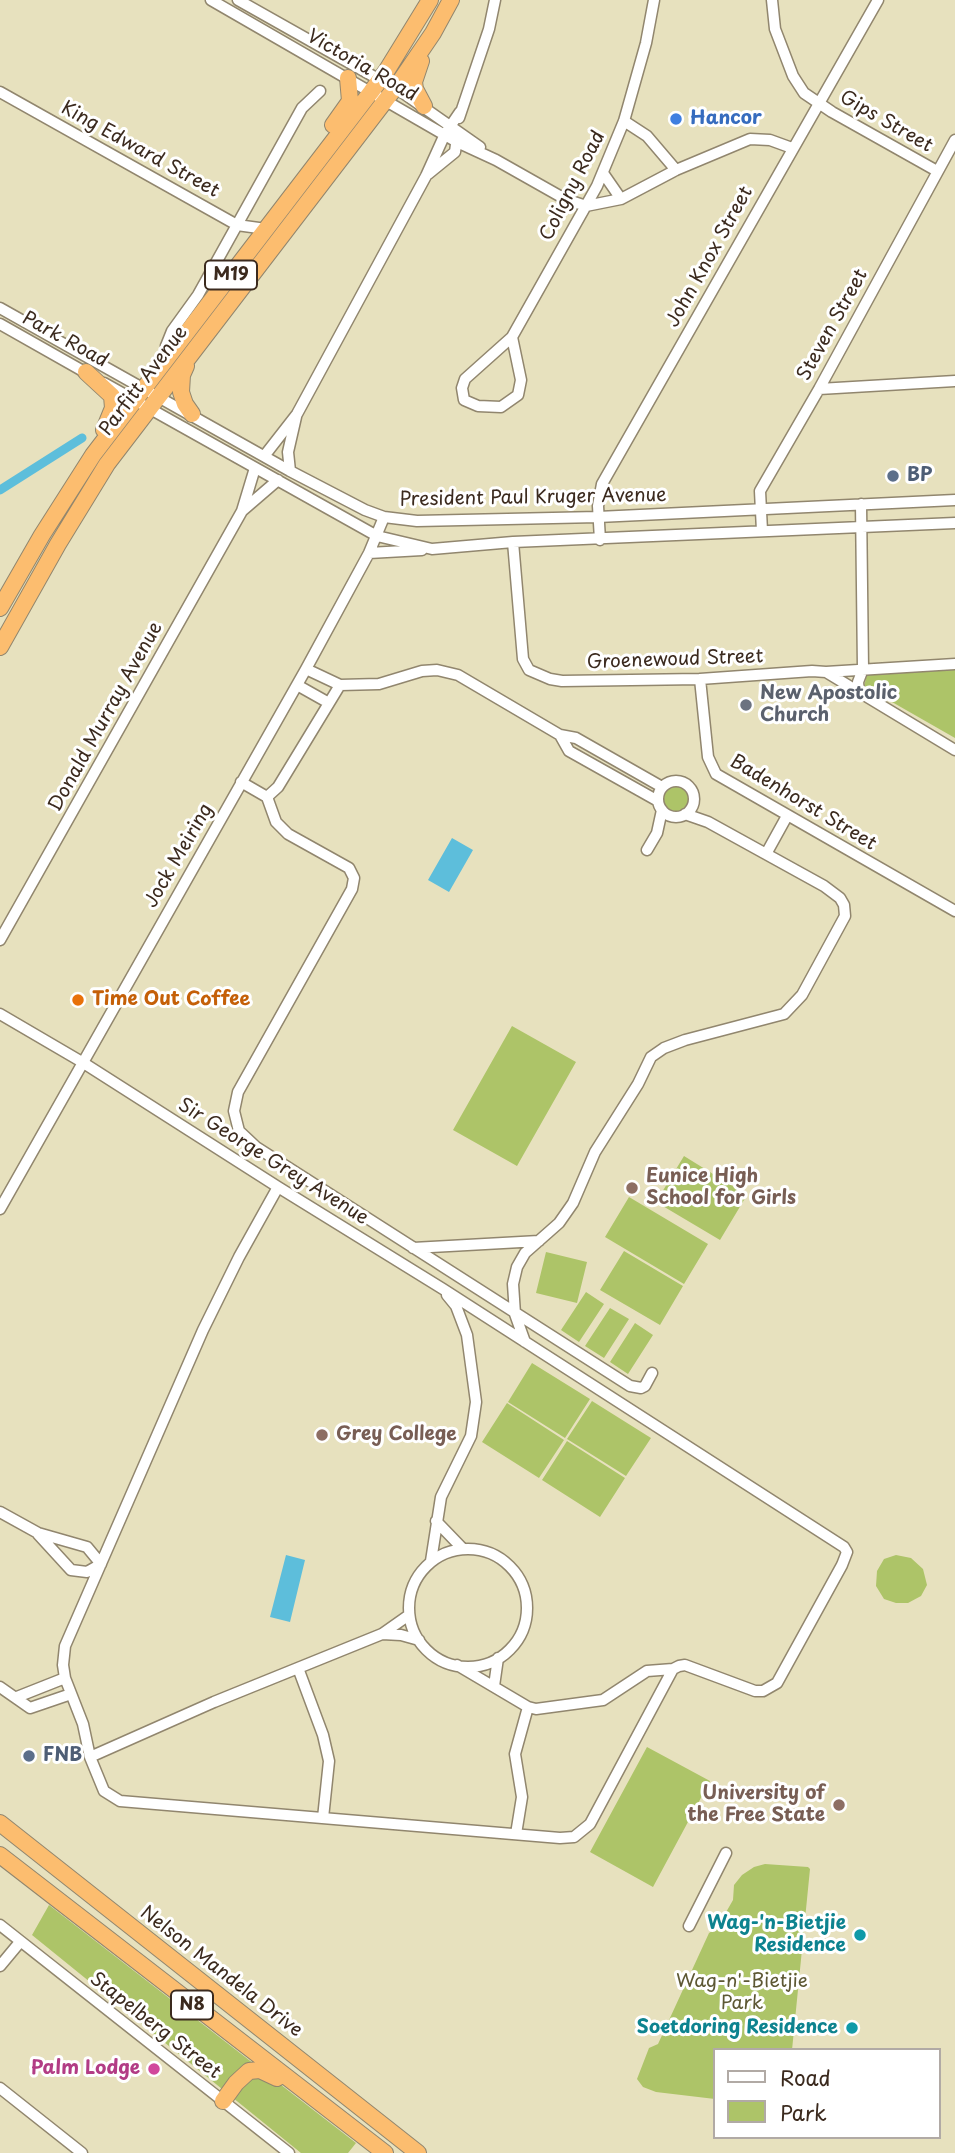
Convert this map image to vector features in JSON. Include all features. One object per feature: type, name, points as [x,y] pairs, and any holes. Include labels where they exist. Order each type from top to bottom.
[{"type":"highway","name":"M19","points":[[383,90],[430,0]]},
{"type":"highway","name":"M19","points":[[383,90],[433,33],[451,0]]},
{"type":"highway","points":[[424,106],[414,82],[433,33]]},
{"type":"highway","points":[[283,207],[284,195],[291,183],[350,101],[348,78]]},
{"type":"highway","name":"Parfitt Avenue","points":[[1,603],[8,582],[93,455],[191,354],[343,155],[383,90]]},
{"type":"highway","name":"Parfitt Avenue","points":[[3,638],[147,398],[163,363],[283,207],[383,90]]},
{"type":"highway","points":[[191,354],[183,375],[181,391],[192,414]]},
{"type":"highway","points":[[86,372],[107,390],[113,403],[111,415],[93,455]]},
{"type":"highway","points":[[1,603],[20,594],[58,529],[74,517]]},
{"type":"highway","name":"Nelson Mandela Drive","points":[[0,1823],[413,2149]]},
{"type":"highway","name":"N8","points":[[0,1855],[321,2104],[374,2150]]},
{"type":"highway","points":[[223,2101],[244,2074],[254,2070],[272,2075],[321,2104]]},
{"type":"highway","points":[[413,2149],[430,2153]]},
{"type":"street","name":"Victoria Road","points":[[211,0],[348,78],[424,106],[455,133]]},
{"type":"street","name":"Victoria Road","points":[[238,0],[496,160],[565,199],[586,206]]},
{"type":"street","points":[[426,176],[453,154],[460,112],[489,29],[495,0]]},
{"type":"street","name":"Coligny Road","points":[[512,337],[522,380],[518,395],[501,407],[478,406],[464,400],[462,388],[465,379],[512,337],[603,173],[624,121],[646,43],[654,0]]},
{"type":"street","name":"Gips Street","points":[[772,0],[775,29],[793,76],[804,93],[937,171]]},
{"type":"street","name":"John Knox Street","points":[[600,540],[598,495],[602,484],[878,0]]},
{"type":"street","points":[[256,26],[260,12]]},
{"type":"street","name":"Parfitt Avenue","points":[[163,363],[172,331],[198,295],[302,108],[320,91]]},
{"type":"street","name":"King Edward Street","points":[[0,92],[237,225],[266,229]]},
{"type":"street","points":[[265,454],[297,414],[426,176],[455,133],[464,101]]},
{"type":"street","points":[[624,121],[647,136],[676,170]]},
{"type":"street","points":[[586,206],[621,199],[676,170],[750,139],[770,140],[792,148]]},
{"type":"street","name":"Steven Street","points":[[762,531],[760,491],[955,140]]},
{"type":"street","points":[[603,173],[621,199]]},
{"type":"street","name":"Park Road","points":[[0,308],[147,398]]},
{"type":"street","name":"Park Road","points":[[0,324],[86,372],[147,398]]},
{"type":"street","points":[[819,389],[955,380]]},
{"type":"street","points":[[147,398],[255,468],[377,536],[432,549]]},
{"type":"street","name":"President Paul Kruger Avenue","points":[[147,398],[192,414],[265,454],[290,471],[384,517],[417,521],[598,517],[955,500]]},
{"type":"street","points":[[290,471],[288,452],[297,414]]},
{"type":"street","name":"Donald Murray Avenue","points":[[0,940],[242,511],[255,468]]},
{"type":"street","name":"Donald Murray Avenue","points":[[242,511],[278,480]]},
{"type":"street","points":[[927,500],[928,524]]},
{"type":"street","points":[[859,693],[858,682],[863,668],[861,504]]},
{"type":"street","name":"Jock Meiring","points":[[0,1209],[306,669],[369,553],[384,517]]},
{"type":"street","points":[[369,553],[513,542],[955,523]]},
{"type":"street","name":"Groenewoud Street","points":[[513,542],[521,649],[529,670],[550,679],[700,679],[955,664]]},
{"type":"street","points":[[306,669],[340,685],[379,684],[422,671],[450,673],[560,735],[576,738],[662,788]]},
{"type":"street","points":[[826,672],[955,750]]},
{"type":"street","name":"Badenhorst Street","points":[[700,679],[708,757],[716,774],[955,911]]},
{"type":"street","points":[[297,685],[329,703]]},
{"type":"street","points":[[267,797],[278,787],[340,685]]},
{"type":"street","points":[[524,1342],[515,1314],[513,1284],[517,1267],[525,1253],[559,1223],[573,1203],[595,1152],[651,1057],[664,1048],[685,1040],[784,1014],[797,1002],[806,988],[845,916],[840,898],[824,886],[708,822],[660,805],[569,751],[560,735]]},
{"type":"street","points":[[241,782],[267,797],[276,822],[288,834],[349,868],[354,878],[352,889],[238,1092],[234,1111],[243,1137],[630,1387],[641,1388],[652,1373]]},
{"type":"street","points":[[647,850],[657,833],[684,812],[692,791],[683,782],[669,782],[662,788],[657,833]]},
{"type":"street","points":[[766,854],[787,816]]},
{"type":"street","name":"Sir George Grey Avenue","points":[[0,1014],[82,1062],[443,1289],[844,1547],[847,1552],[842,1565],[777,1683],[771,1688],[755,1691],[685,1665],[673,1669]]},
{"type":"street","points":[[278,1187],[216,1302],[65,1646],[65,1678],[83,1724],[90,1757],[104,1791],[120,1801],[560,1838],[574,1837],[590,1824],[673,1669]]},
{"type":"street","points":[[413,1248],[540,1241]]},
{"type":"street","points":[[431,1562],[441,1497],[471,1436],[476,1402],[467,1335],[456,1306],[443,1289]]},
{"type":"street","points":[[0,1512],[38,1533],[87,1547],[101,1564]]},
{"type":"street","points":[[436,1521],[463,1549]]},
{"type":"street","points":[[38,1533],[67,1566],[78,1572],[87,1572],[101,1564]]},
{"type":"street","points":[[457,1665],[478,1665],[498,1658],[516,1642],[526,1619],[526,1595],[516,1573],[498,1557],[487,1552],[463,1549],[441,1555],[431,1562],[413,1585],[409,1600],[409,1615],[419,1640],[435,1656],[457,1665],[528,1707],[536,1709],[603,1700],[647,1671],[673,1669]]},
{"type":"street","points":[[78,1572],[85,1588],[85,1599]]},
{"type":"street","points":[[90,1757],[382,1634],[409,1615]]},
{"type":"street","points":[[382,1634],[401,1634],[419,1640]]},
{"type":"street","points":[[494,1686],[498,1658]]},
{"type":"street","points":[[298,1668],[323,1735],[329,1761],[323,1818]]},
{"type":"street","points":[[17,1698],[65,1678]]},
{"type":"street","points":[[0,1687],[30,1708],[71,1694]]},
{"type":"street","points":[[516,1834],[522,1797],[515,1754],[528,1707]]},
{"type":"street","points":[[689,1926],[726,1853]]},
{"type":"street","name":"Stapelberg Street","points":[[0,1925],[289,2153]]},
{"type":"street","points":[[0,1966],[20,1942]]},
{"type":"street","points":[[0,2088],[82,2153]]},
{"type":"green space","points":[[955,667],[955,738],[864,686],[868,671]]},
{"type":"green space","points":[[676,786],[686,789],[689,799],[686,809],[676,812],[666,809],[663,799],[666,789]]},
{"type":"green space","points":[[512,1026],[576,1062],[517,1166],[453,1130]]},
{"type":"green space","points":[[684,1156],[747,1195],[720,1240],[656,1202]]},
{"type":"green space","points":[[629,1197],[708,1244],[684,1284],[605,1237]]},
{"type":"green space","points":[[624,1251],[683,1286],[660,1325],[600,1290]]},
{"type":"green space","points":[[546,1252],[587,1262],[577,1303],[536,1293]]},
{"type":"green space","points":[[586,1292],[604,1304],[579,1342],[561,1330]]},
{"type":"green space","points":[[610,1308],[629,1319],[604,1358],[585,1346]]},
{"type":"green space","points":[[635,1323],[653,1335],[628,1374],[610,1362]]},
{"type":"green space","points":[[532,1363],[590,1399],[565,1438],[508,1402]]},
{"type":"green space","points":[[592,1401],[651,1438],[626,1476],[567,1439]]},
{"type":"green space","points":[[507,1403],[564,1440],[539,1478],[482,1442]]},
{"type":"green space","points":[[567,1441],[625,1478],[600,1517],[542,1480]]},
{"type":"green space","points":[[896,1555],[911,1558],[923,1569],[927,1585],[921,1596],[908,1603],[884,1599],[876,1586],[877,1571],[884,1559]]},
{"type":"green space","points":[[647,1747],[710,1781],[653,1887],[590,1852]]},
{"type":"green space","name":"Wag-n'-Bietjie Park","points":[[765,1864],[810,1869],[792,2048],[713,2048],[713,2099],[656,2092],[643,2087],[637,2079],[649,2048],[658,2044],[709,1933],[717,1928],[733,1900],[734,1885],[754,1867]]},
{"type":"green space","points":[[49,1905],[356,2143],[348,2153],[301,2153],[32,1935]]},
{"type":"water","points":[[452,838],[473,850],[449,892],[428,880]]},
{"type":"water","points":[[286,1555],[305,1560],[290,1622],[270,1617]]},
{"type":"waterway","points":[[0,490],[82,438]]},
{"type":"place","name":"Hancor","points":[[676,119]]},
{"type":"place","name":"BP","points":[[893,476]]},
{"type":"place","name":"New Apostolic Church","points":[[746,705]]},
{"type":"place","name":"Time Out Coffee","points":[[78,1000]]},
{"type":"place","name":"Eunice High School for Girls","points":[[632,1188]]},
{"type":"place","name":"Grey College","points":[[322,1435]]},
{"type":"place","name":"FNB","points":[[29,1756]]},
{"type":"place","name":"University of the Free State","points":[[839,1805]]},
{"type":"place","name":"Wag-'n-Bietjie Residence","points":[[860,1935]]},
{"type":"place","name":"Soetdoring Residence","points":[[852,2028]]},
{"type":"place","name":"Palm Lodge","points":[[154,2069]]}]
